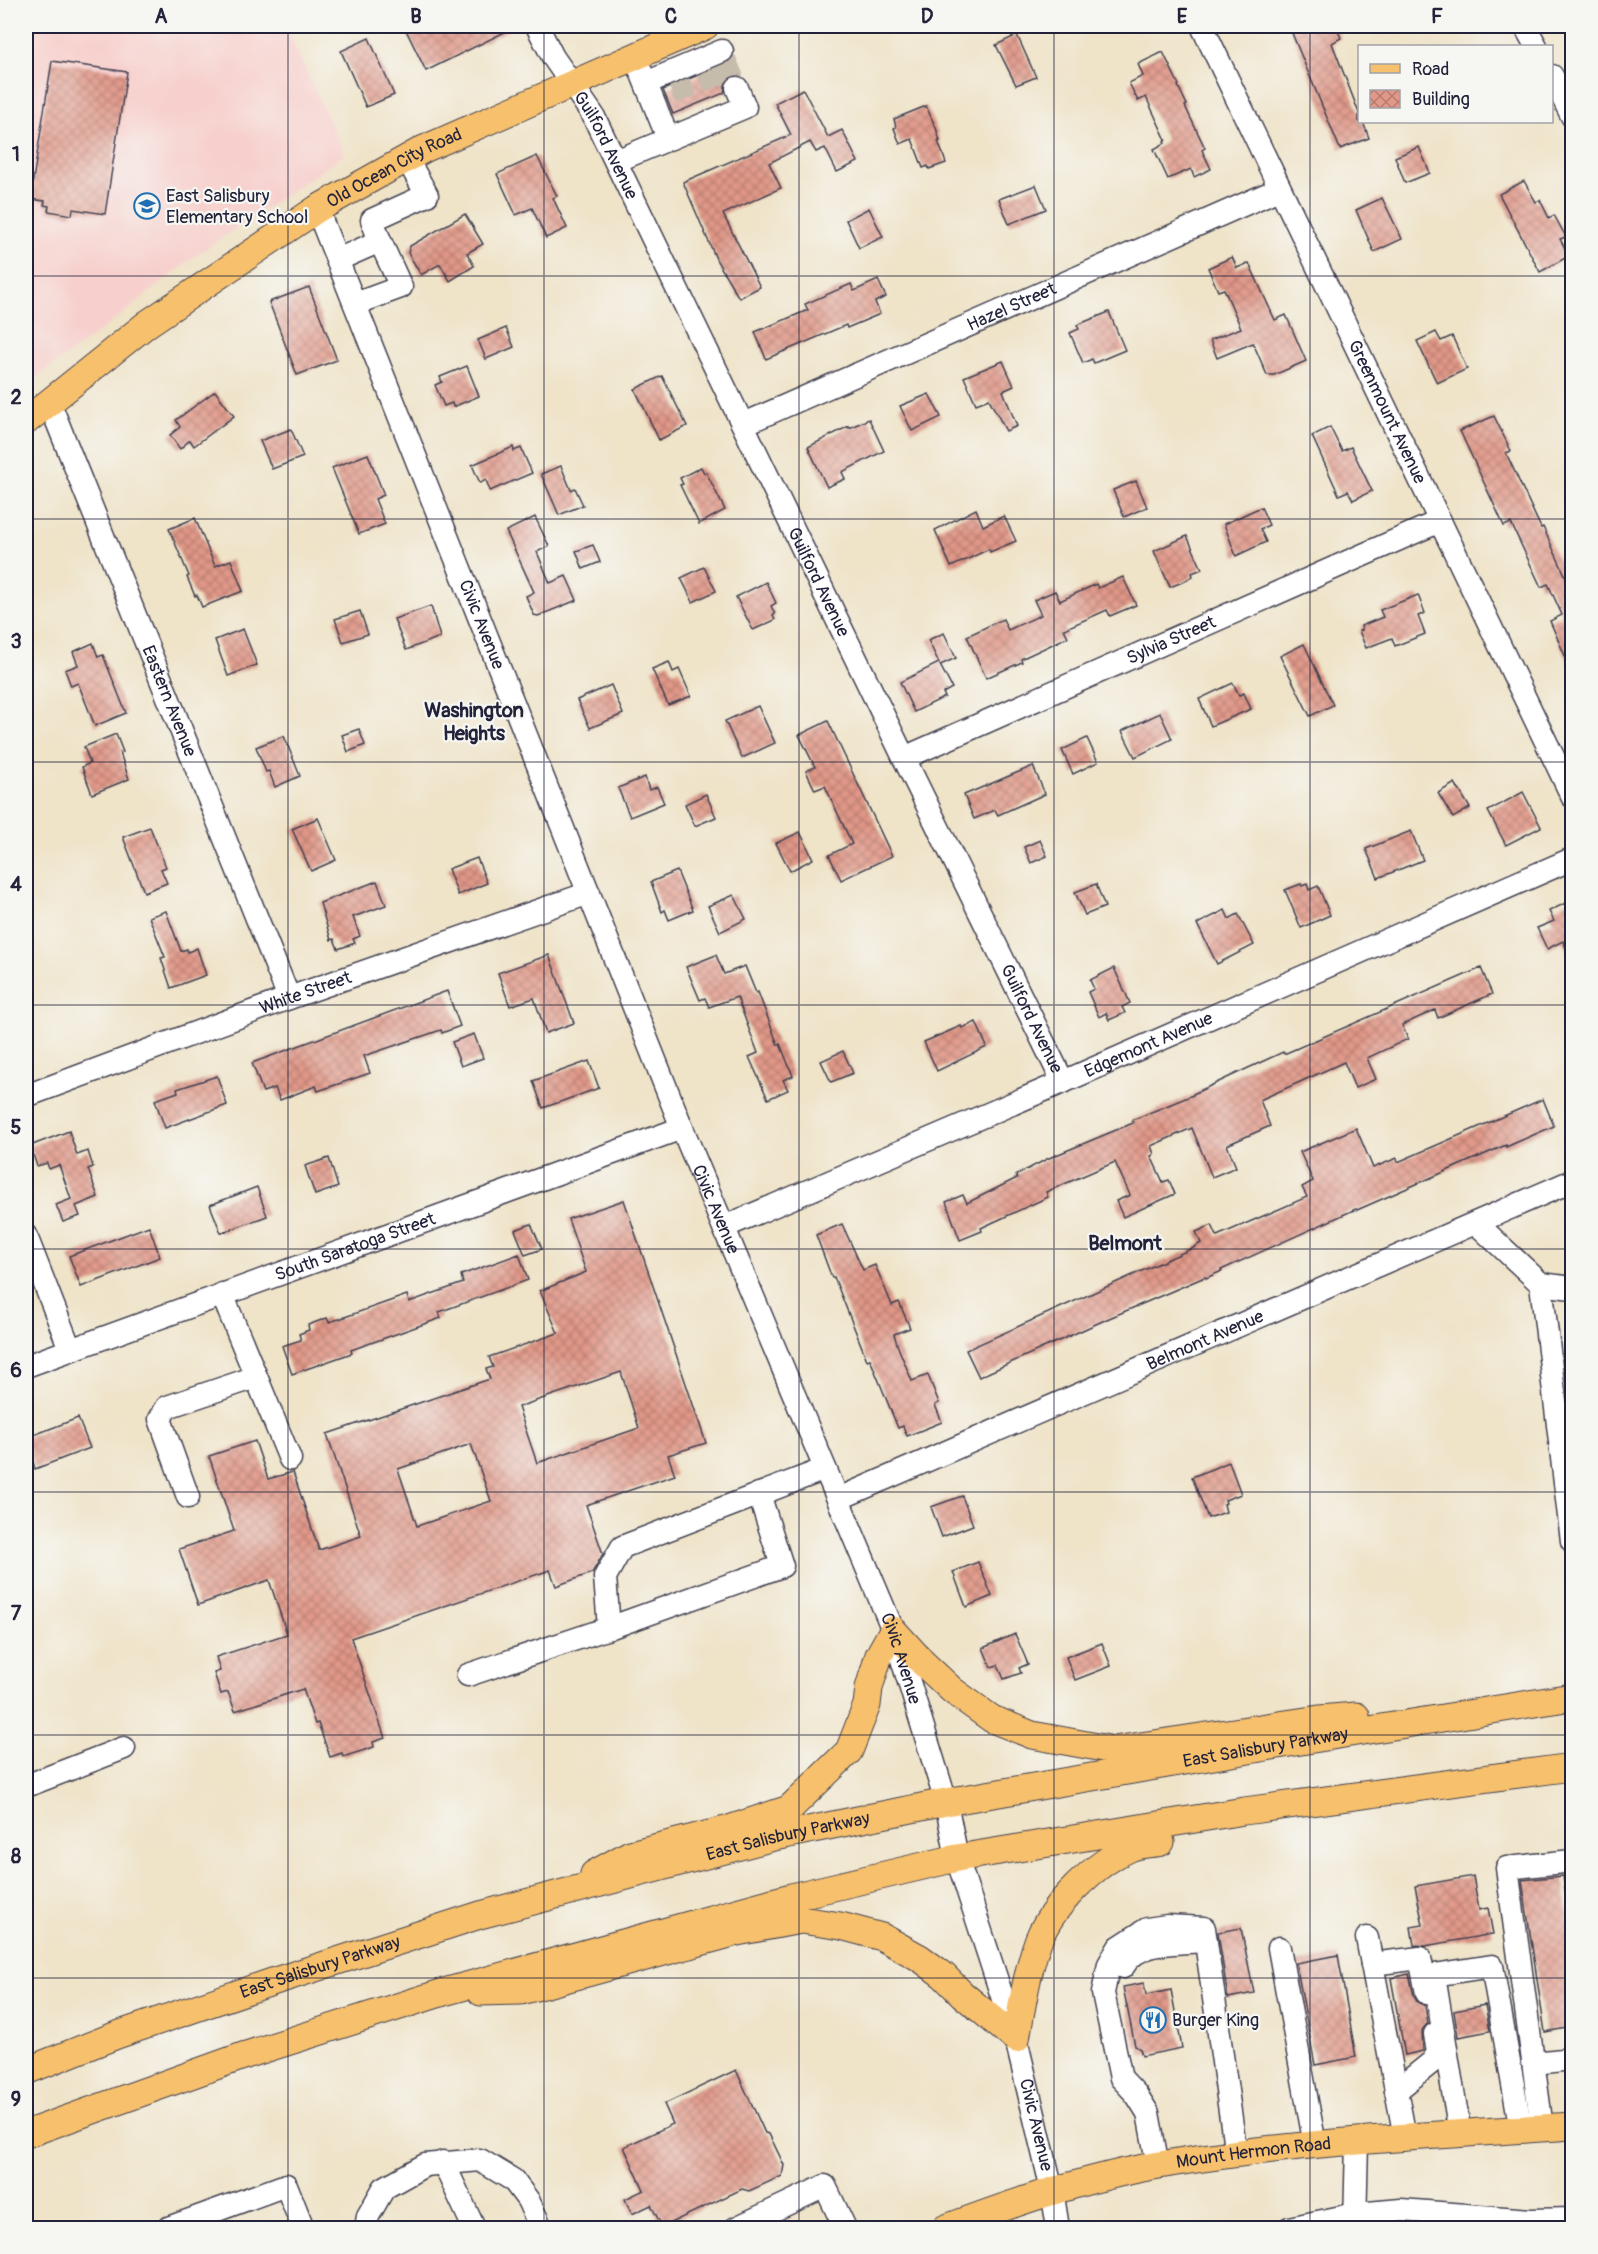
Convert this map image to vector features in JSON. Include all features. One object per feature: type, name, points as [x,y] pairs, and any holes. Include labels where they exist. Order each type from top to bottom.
[{"type":"main road","name":"Old Ocean City Road","points":[[26,421],[147,324],[317,209],[407,159],[635,57],[668,33],[705,26]]},
{"type":"main road","points":[[562,1892],[630,1854],[729,1829],[789,1809],[849,1751],[867,1705],[869,1688],[879,1655],[893,1630],[953,1691],[992,1719],[1032,1735],[1114,1750],[1319,1719],[1522,1705]]},
{"type":"main road","name":"East Salisbury Parkway","points":[[26,2071],[117,2035],[480,1915],[774,1837],[946,1802],[1572,1697]]},
{"type":"main road","points":[[26,2134],[246,2055],[444,1992],[791,1897],[957,1858],[1244,1811],[1572,1767]]},
{"type":"main road","points":[[444,1992],[521,1991],[737,1932],[801,1920],[841,1926],[882,1938],[920,1958],[943,1975],[1016,2039],[1031,1965],[1039,1940],[1052,1913],[1082,1882],[1109,1860],[1131,1847],[1206,1834],[1350,1815],[1452,1783]]},
{"type":"main road","name":"Mount Hermon Road","points":[[946,2229],[1052,2190],[1158,2166],[1315,2145],[1572,2126]]},
{"type":"street","name":"Guilford Avenue","points":[[537,26],[553,57],[593,115],[616,161],[1063,1082]]},
{"type":"street","points":[[646,83],[676,75],[714,59],[712,26]]},
{"type":"street","name":"Greenmount Avenue","points":[[1202,26],[1572,796]]},
{"type":"street","points":[[1525,26],[1535,45]]},
{"type":"street","points":[[635,57],[668,138]]},
{"type":"street","points":[[1553,80],[1572,116]]},
{"type":"street","points":[[616,161],[668,138],[693,117],[727,99]]},
{"type":"street","points":[[355,304],[401,287],[372,220],[427,195],[407,159]]},
{"type":"street","name":"Hazel Street","points":[[744,424],[1279,189]]},
{"type":"street","name":"Civic Avenue","points":[[317,209],[682,1128],[893,1630],[946,1802],[957,1858],[1016,2039],[1052,2190],[1058,2229]]},
{"type":"street","points":[[337,260],[381,241]]},
{"type":"street","name":"Eastern Avenue","points":[[50,404],[289,998]]},
{"type":"street","name":"Sylvia Street","points":[[904,758],[1440,521]]},
{"type":"street","name":"Edgemont Avenue","points":[[724,1227],[1063,1082],[1572,859]]},
{"type":"street","name":"White Street","points":[[26,1096],[289,998],[589,893]]},
{"type":"street","name":"South Saratoga Street","points":[[26,1365],[682,1128]]},
{"type":"street","name":"Belmont Avenue","points":[[838,1499],[1572,1181]]},
{"type":"street","points":[[1476,1223],[1541,1284],[1572,1288]]},
{"type":"street","points":[[26,1236],[70,1349]]},
{"type":"street","points":[[1541,1284],[1572,1540]]},
{"type":"street","points":[[222,1294],[290,1459]]},
{"type":"street","points":[[188,1497],[160,1419],[162,1413],[167,1407],[256,1377]]},
{"type":"street","points":[[609,1628],[605,1577],[622,1547],[825,1469]]},
{"type":"street","points":[[468,1675],[609,1628],[782,1566],[759,1494]]},
{"type":"street","points":[[26,1786],[124,1748]]},
{"type":"street","points":[[1532,2129],[1534,2063],[1507,1868],[1572,1861]]},
{"type":"street","points":[[1158,2166],[1148,2113],[1136,2094],[1121,2078],[1103,1993],[1109,1964],[1119,1947],[1147,1929],[1167,1926],[1204,1928],[1236,2154]]},
{"type":"street","points":[[1367,1938],[1405,2137]]},
{"type":"street","points":[[1279,1948],[1315,2145]]},
{"type":"street","points":[[1372,1964],[1420,1958],[1437,2044],[1438,2053],[1432,2062],[1396,2091]]},
{"type":"street","points":[[1460,2134],[1434,1975],[1492,1966],[1532,2129]]},
{"type":"street","points":[[1534,2063],[1572,2060]]},
{"type":"street","points":[[1356,2221],[1357,2141]]},
{"type":"street","points":[[366,2229],[368,2216],[384,2187],[425,2165],[480,2160],[513,2180],[528,2200],[541,2229]]},
{"type":"street","points":[[443,2162],[474,2229]]},
{"type":"street","points":[[168,2229],[286,2184],[303,2229]]},
{"type":"street","points":[[735,2229],[825,2186],[845,2229]]},
{"type":"street","points":[[1289,2229],[1356,2221],[1401,2210],[1531,2220],[1572,2219]]},
{"type":"shaded area","name":"East Salisbury Elementary School","points":[[26,26],[285,26],[345,154],[191,259],[110,324],[26,385]]},
{"type":"building","points":[[404,26],[517,26],[426,71]]},
{"type":"building","points":[[1289,26],[1336,26],[1341,38],[1332,43],[1358,110],[1358,123],[1363,123],[1369,138],[1340,149]]},
{"type":"building","points":[[1017,35],[1036,77],[1016,85],[996,45]]},
{"type":"building","points":[[369,38],[394,95],[366,107],[341,51]]},
{"type":"building","points":[[1163,52],[1205,148],[1202,150],[1211,169],[1194,177],[1191,169],[1168,179],[1154,149],[1166,140],[1146,97],[1138,101],[1129,83],[1143,76],[1138,64]]},
{"type":"building","points":[[52,61],[127,72],[105,214],[73,209],[72,215],[48,211],[49,206],[44,205],[45,201],[30,199]]},
{"type":"building","points":[[731,61],[736,75],[726,80],[724,93],[673,114],[663,90]]},
{"type":"building","points":[[803,89],[828,137],[842,130],[858,162],[837,172],[825,148],[816,152],[810,142],[769,163],[781,188],[723,214],[760,287],[739,298],[717,261],[683,182],[791,135],[775,103]]},
{"type":"building","points":[[926,106],[936,128],[946,163],[929,169],[928,166],[923,168],[912,139],[900,144],[894,128],[896,127],[894,119]]},
{"type":"building","points":[[1419,147],[1430,173],[1405,183],[1395,157]]},
{"type":"building","points":[[537,156],[557,196],[553,198],[567,228],[546,238],[532,208],[516,215],[497,174]]},
{"type":"building","points":[[1524,181],[1536,202],[1540,200],[1549,218],[1554,215],[1566,237],[1560,239],[1569,256],[1540,272],[1499,194]]},
{"type":"building","points":[[1036,185],[1046,209],[1009,224],[999,199]]},
{"type":"building","points":[[1382,198],[1402,239],[1374,252],[1356,210]]},
{"type":"building","points":[[869,208],[883,237],[859,248],[846,220]]},
{"type":"building","points":[[465,214],[483,244],[467,253],[474,266],[450,281],[440,264],[421,275],[408,253],[410,246]]},
{"type":"building","points":[[1232,257],[1237,268],[1249,263],[1275,320],[1286,315],[1306,361],[1274,375],[1267,375],[1253,343],[1217,358],[1210,340],[1241,328],[1224,289],[1218,291],[1208,268]]},
{"type":"building","points":[[878,280],[886,297],[875,302],[880,314],[847,328],[846,325],[766,359],[755,332],[808,310],[805,304],[851,284],[854,291]]},
{"type":"building","points":[[309,287],[337,360],[297,375],[269,302]]},
{"type":"building","points":[[1109,312],[1125,350],[1094,363],[1092,359],[1083,363],[1070,333],[1079,329],[1077,325]]},
{"type":"building","points":[[506,328],[514,347],[486,359],[478,340]]},
{"type":"building","points":[[1436,332],[1441,341],[1452,336],[1467,369],[1437,383],[1417,341]]},
{"type":"building","points":[[1003,361],[1014,386],[1003,391],[1017,426],[1006,431],[989,399],[976,404],[964,377]]},
{"type":"building","points":[[467,366],[479,396],[453,407],[452,403],[444,406],[435,385],[442,382],[440,377]]},
{"type":"building","points":[[662,376],[687,426],[659,440],[635,389]]},
{"type":"building","points":[[215,391],[234,416],[194,446],[190,440],[180,449],[170,435],[180,427],[176,420]]},
{"type":"building","points":[[929,394],[941,417],[912,431],[900,406]]},
{"type":"building","points":[[1494,416],[1511,451],[1506,453],[1572,590],[1572,672],[1550,621],[1562,615],[1548,584],[1541,587],[1511,523],[1504,526],[1460,431]]},
{"type":"building","points":[[869,419],[884,451],[842,472],[845,479],[827,487],[808,447],[849,426],[849,428]]},
{"type":"building","points":[[1330,427],[1342,451],[1351,447],[1372,491],[1353,500],[1348,491],[1339,495],[1312,436]]},
{"type":"building","points":[[291,429],[303,457],[272,469],[260,441]]},
{"type":"building","points":[[513,447],[514,451],[521,448],[532,473],[490,491],[486,480],[480,483],[472,465]]},
{"type":"building","points":[[368,454],[384,495],[375,499],[385,524],[359,534],[332,468]]},
{"type":"building","points":[[561,466],[571,490],[575,488],[583,505],[559,515],[541,474]]},
{"type":"building","points":[[701,467],[704,473],[706,472],[725,510],[699,524],[680,485],[683,484],[680,478]]},
{"type":"building","points":[[1136,481],[1147,507],[1124,517],[1113,490]]},
{"type":"building","points":[[1261,507],[1269,525],[1260,529],[1266,542],[1236,556],[1224,524]]},
{"type":"building","points":[[976,509],[983,526],[1004,516],[1016,541],[990,552],[989,549],[951,567],[935,530]]},
{"type":"building","points":[[535,517],[549,546],[537,552],[550,583],[566,576],[577,600],[538,616],[534,615],[526,596],[534,592],[506,531]]},
{"type":"building","points":[[195,518],[215,566],[231,560],[243,591],[202,607],[197,595],[195,596],[169,529]]},
{"type":"building","points":[[1187,536],[1202,569],[1192,573],[1193,576],[1185,581],[1170,587],[1154,551]]},
{"type":"building","points":[[593,545],[600,562],[583,569],[576,551]]},
{"type":"building","points":[[704,567],[716,591],[693,602],[681,578]]},
{"type":"building","points":[[1123,577],[1136,605],[1110,616],[1107,610],[1064,629],[1068,637],[986,678],[967,636],[1003,619],[1008,630],[1041,615],[1034,600],[1055,591],[1060,601],[1096,584],[1098,588]]},
{"type":"building","points":[[766,582],[776,603],[771,606],[775,620],[753,630],[736,597]]},
{"type":"building","points":[[1418,595],[1425,613],[1418,616],[1425,634],[1395,646],[1392,638],[1366,648],[1359,631],[1362,630],[1361,626],[1383,617],[1380,610]]},
{"type":"building","points":[[431,606],[440,637],[406,650],[394,619]]},
{"type":"building","points":[[360,611],[368,634],[343,642],[335,619]]},
{"type":"building","points":[[243,629],[257,665],[228,676],[215,640]]},
{"type":"building","points":[[944,633],[956,658],[940,665],[952,688],[943,693],[945,697],[914,712],[900,682],[939,663],[928,640]]},
{"type":"building","points":[[93,643],[98,657],[103,655],[126,713],[95,726],[78,683],[71,686],[65,670],[78,665],[73,652]]},
{"type":"building","points":[[1304,644],[1333,705],[1310,716],[1280,656]]},
{"type":"building","points":[[669,662],[673,672],[679,669],[691,696],[668,705],[652,669]]},
{"type":"building","points":[[1233,683],[1239,695],[1244,693],[1251,709],[1211,726],[1199,699]]},
{"type":"building","points":[[611,685],[623,714],[590,728],[577,700]]},
{"type":"building","points":[[758,706],[775,743],[742,758],[725,721]]},
{"type":"building","points":[[1160,713],[1172,739],[1135,757],[1122,731]]},
{"type":"building","points":[[828,721],[892,856],[841,880],[829,855],[852,844],[825,786],[815,790],[806,771],[815,767],[799,735]]},
{"type":"building","points":[[359,729],[365,745],[348,752],[342,735]]},
{"type":"building","points":[[116,734],[129,779],[92,794],[82,767],[90,763],[84,747]]},
{"type":"building","points":[[284,736],[300,776],[275,787],[256,747]]},
{"type":"building","points":[[1087,738],[1098,762],[1073,774],[1062,750]]},
{"type":"building","points":[[1033,766],[1045,794],[998,815],[995,810],[974,819],[964,795]]},
{"type":"building","points":[[645,777],[649,790],[657,787],[664,803],[630,817],[618,788]]},
{"type":"building","points":[[1455,783],[1470,808],[1453,818],[1438,793]]},
{"type":"building","points":[[1523,792],[1541,827],[1506,845],[1488,811]]},
{"type":"building","points":[[706,794],[716,817],[695,826],[685,804]]},
{"type":"building","points":[[318,818],[336,860],[311,871],[292,829]]},
{"type":"building","points":[[150,827],[166,867],[161,869],[167,883],[144,892],[123,837]]},
{"type":"building","points":[[1411,831],[1423,860],[1378,878],[1366,849]]},
{"type":"building","points":[[800,832],[813,859],[790,871],[776,843]]},
{"type":"building","points":[[1040,840],[1047,856],[1031,863],[1024,847]]},
{"type":"building","points":[[477,858],[487,883],[458,895],[448,869]]},
{"type":"building","points":[[677,871],[693,910],[669,920],[665,910],[662,912],[651,882]]},
{"type":"building","points":[[377,881],[386,905],[353,917],[360,936],[353,939],[355,943],[338,949],[334,939],[331,940],[320,903]]},
{"type":"building","points":[[1096,884],[1105,907],[1085,915],[1075,892]]},
{"type":"building","points":[[1301,884],[1302,886],[1307,884],[1309,890],[1318,886],[1330,915],[1301,928],[1285,890]]},
{"type":"building","points":[[734,895],[746,919],[720,932],[708,906]]},
{"type":"building","points":[[1572,900],[1572,961],[1563,941],[1547,949],[1537,928],[1554,921],[1549,911]]},
{"type":"building","points":[[1225,910],[1229,919],[1238,914],[1254,945],[1217,964],[1197,924]]},
{"type":"building","points":[[166,911],[181,951],[187,949],[188,952],[197,948],[206,975],[171,988],[161,958],[165,957],[149,917]]},
{"type":"building","points":[[549,955],[574,1023],[546,1033],[534,998],[510,1006],[498,973]]},
{"type":"building","points":[[716,955],[724,974],[745,966],[793,1076],[783,1080],[788,1090],[768,1099],[749,1057],[758,1053],[737,997],[709,1007],[705,998],[700,1000],[686,967]]},
{"type":"building","points":[[1114,968],[1130,1003],[1122,1007],[1125,1013],[1109,1020],[1106,1013],[1099,1017],[1088,992],[1094,989],[1090,980]]},
{"type":"building","points":[[1481,968],[1492,994],[1438,1018],[1435,1010],[1402,1025],[1408,1039],[1367,1058],[1376,1079],[1355,1088],[1344,1062],[1260,1100],[1270,1126],[1227,1145],[1236,1167],[1212,1177],[1192,1128],[1151,1146],[1154,1154],[1151,1156],[1163,1182],[1169,1180],[1175,1194],[1123,1217],[1116,1201],[1130,1195],[1115,1162],[1046,1192],[1048,1197],[960,1240],[946,1202],[963,1195],[967,1203],[1017,1178],[1016,1175],[1049,1158],[1133,1123],[1132,1120],[1193,1095],[1283,1052],[1284,1054]]},
{"type":"building","points":[[447,991],[460,1026],[442,1033],[441,1030],[364,1056],[370,1073],[318,1091],[316,1086],[280,1100],[275,1088],[263,1092],[252,1063]]},
{"type":"building","points":[[976,1022],[987,1047],[937,1071],[924,1042]]},
{"type":"building","points":[[474,1034],[483,1058],[461,1066],[452,1042]]},
{"type":"building","points":[[843,1051],[853,1073],[831,1082],[821,1061]]},
{"type":"building","points":[[589,1061],[599,1088],[543,1108],[533,1081]]},
{"type":"building","points":[[217,1076],[227,1105],[165,1128],[155,1100],[178,1092],[177,1089]]},
{"type":"building","points":[[1543,1099],[1554,1126],[1356,1209],[1222,1271],[1107,1319],[979,1377],[966,1350],[1193,1248],[1201,1243],[1196,1232],[1212,1225],[1217,1236],[1307,1197],[1302,1187],[1313,1181],[1300,1152],[1356,1128],[1373,1168],[1397,1158],[1398,1162]]},
{"type":"building","points":[[69,1131],[77,1155],[88,1151],[93,1167],[88,1169],[98,1197],[76,1206],[80,1216],[63,1222],[56,1205],[71,1199],[59,1165],[49,1169],[47,1163],[37,1166],[30,1146]]},
{"type":"building","points":[[329,1158],[338,1187],[315,1195],[305,1166]]},
{"type":"building","points":[[257,1187],[267,1216],[221,1233],[210,1205]]},
{"type":"building","points":[[624,1200],[706,1443],[668,1455],[675,1475],[586,1505],[603,1554],[592,1573],[556,1586],[550,1570],[351,1638],[385,1738],[373,1742],[374,1747],[343,1757],[342,1753],[330,1757],[303,1689],[235,1711],[228,1692],[221,1694],[214,1673],[220,1671],[216,1657],[287,1634],[269,1580],[198,1605],[179,1549],[234,1531],[209,1456],[255,1441],[268,1479],[293,1472],[319,1550],[361,1536],[327,1434],[490,1379],[486,1369],[493,1367],[489,1357],[558,1333],[540,1291],[586,1272],[568,1219]],"holes":[[[621,1372],[639,1428],[537,1463],[518,1407]],[[471,1444],[491,1501],[417,1526],[398,1469]]]},
{"type":"building","points":[[531,1224],[542,1249],[525,1255],[515,1230]]},
{"type":"building","points":[[842,1224],[863,1270],[875,1265],[892,1305],[899,1302],[910,1328],[894,1334],[898,1347],[912,1381],[928,1375],[939,1403],[935,1405],[942,1422],[907,1436],[903,1426],[898,1428],[870,1359],[867,1360],[834,1277],[832,1278],[816,1235]]},
{"type":"building","points":[[149,1226],[160,1257],[81,1287],[69,1256]]},
{"type":"building","points":[[519,1254],[528,1280],[439,1312],[441,1318],[292,1374],[282,1346],[301,1340],[299,1334],[309,1330],[308,1325],[327,1318],[329,1322],[339,1319],[407,1295],[409,1302],[463,1283],[461,1275]]},
{"type":"building","points":[[78,1418],[90,1448],[35,1469],[26,1438]]},
{"type":"building","points":[[1229,1462],[1241,1494],[1225,1500],[1226,1512],[1208,1518],[1192,1477]]},
{"type":"building","points":[[962,1496],[973,1525],[942,1537],[931,1507]]},
{"type":"building","points":[[978,1562],[992,1596],[966,1607],[953,1572]]},
{"type":"building","points":[[1015,1634],[1028,1664],[1019,1668],[1021,1673],[1004,1679],[998,1665],[991,1667],[983,1648]]},
{"type":"building","points":[[1102,1643],[1111,1666],[1075,1680],[1066,1657]]},
{"type":"building","points":[[1473,1876],[1479,1910],[1488,1908],[1493,1934],[1425,1946],[1414,1945],[1411,1927],[1423,1925],[1415,1886]]},
{"type":"building","points":[[1563,1876],[1572,1937],[1572,2027],[1545,2032],[1522,1880]]},
{"type":"building","points":[[1241,1928],[1254,1993],[1228,1998],[1218,1932]]},
{"type":"building","points":[[1338,1955],[1356,2057],[1315,2065],[1296,1963]]},
{"type":"building","points":[[1409,1974],[1417,2002],[1425,2006],[1428,2023],[1422,2030],[1423,2051],[1405,2055],[1391,1978]]},
{"type":"building","name":"Burger King","points":[[1144,1983],[1146,1995],[1171,1990],[1182,2048],[1142,2056],[1140,2049],[1135,2046],[1123,1987]]},
{"type":"building","points":[[1485,2005],[1490,2031],[1458,2037],[1454,2011]]},
{"type":"building","points":[[736,2070],[765,2133],[769,2134],[784,2165],[782,2176],[749,2191],[742,2189],[662,2227],[651,2205],[632,2214],[625,2199],[644,2190],[624,2147],[673,2124],[664,2104]]},
{"type":"tunnel","points":[[725,59],[737,88]]},
{"type":"tunnel","points":[[707,67],[718,96]]},
{"type":"tunnel","points":[[678,79],[689,108]]},
{"type":"place","name":"East Salisbury Elementary School","points":[[147,206]]},
{"type":"place","name":"Burger King","points":[[1153,2020]]},
{"type":"district","name":"Washington Heights","points":[[474,722]]},
{"type":"district","name":"Belmont","points":[[1125,1243]]}]
